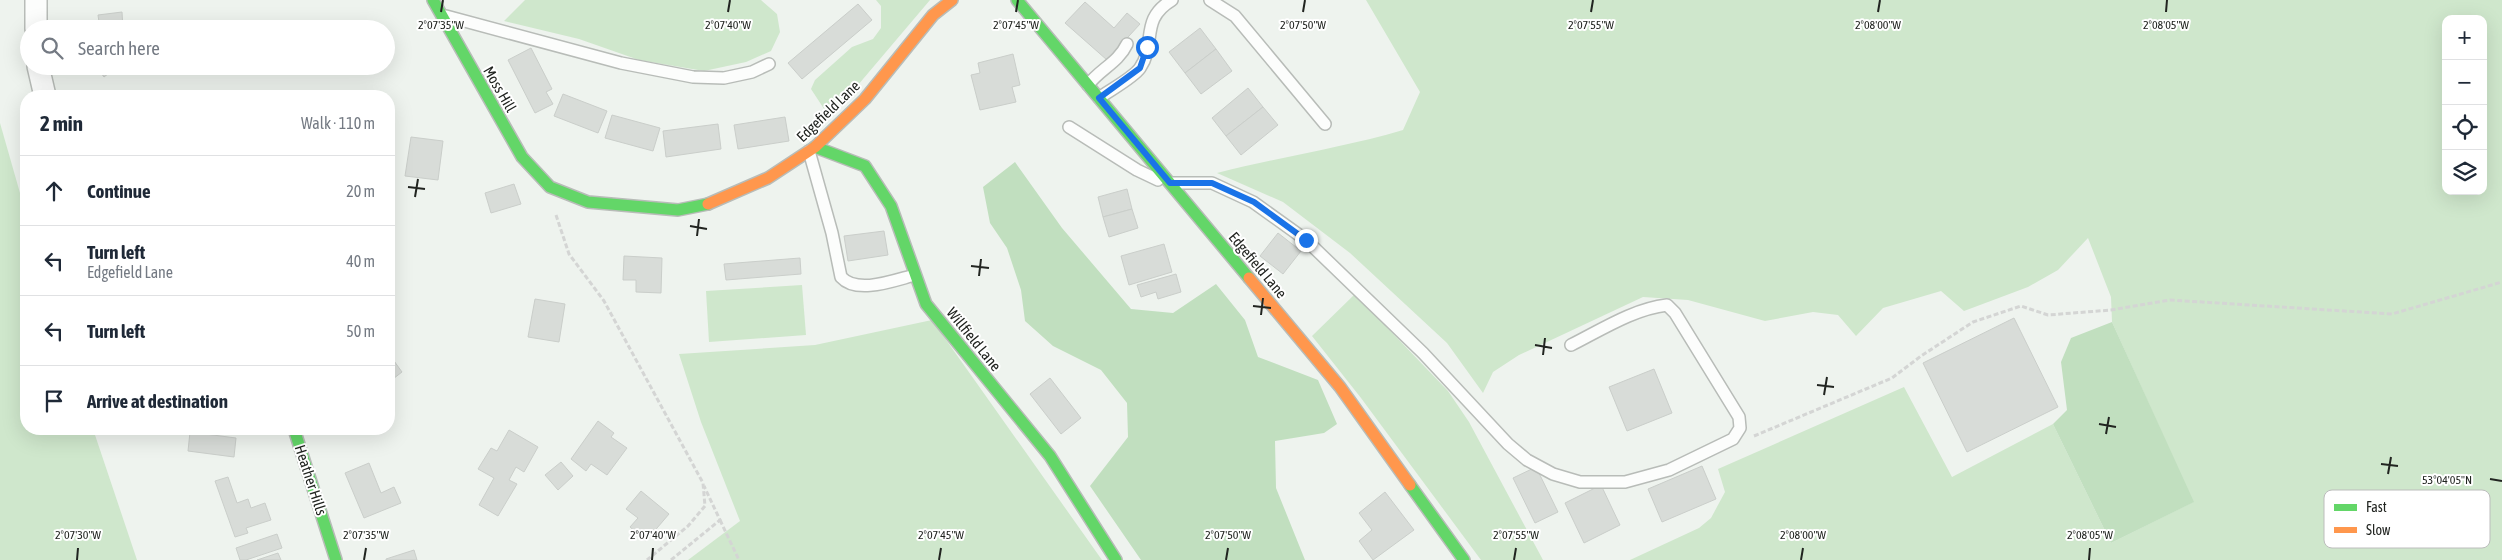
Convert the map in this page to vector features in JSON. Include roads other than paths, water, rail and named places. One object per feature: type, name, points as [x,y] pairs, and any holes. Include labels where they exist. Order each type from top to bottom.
[{"type":"street","points":[[36,0],[36,20]]},
{"type":"street","name":"Moss Hill","points":[[434,0],[440,14],[522,157],[550,187]]},
{"type":"street","name":"Edgefield Lane","points":[[550,187],[588,202],[678,210],[711,204],[768,178],[812,149],[865,99],[933,15],[952,0]]},
{"type":"street","name":"Edgefield Lane","points":[[1017,0],[1340,387],[1464,560]]},
{"type":"street","points":[[40,75],[44,90]]},
{"type":"street","name":"Willfield Lane","points":[[812,149],[865,166],[891,206],[926,304],[1050,456],[1116,560]]},
{"type":"street","name":"Heather Hills","points":[[296,435],[336,560]]},
{"type":"lane","points":[[1099,98],[1140,68],[1154,15],[1160,8],[1172,0]]},
{"type":"lane","points":[[1210,0],[1235,16],[1325,124]]},
{"type":"lane","points":[[440,14],[621,63],[693,78],[724,78],[752,72],[769,64]]},
{"type":"lane","points":[[1088,85],[1096,74],[1117,60],[1127,44]]},
{"type":"lane","points":[[1069,127],[1153,179],[1170,183],[1212,183],[1254,202],[1306,240],[1423,353],[1508,444],[1527,460],[1553,474],[1580,482],[1625,482],[1669,470],[1733,440],[1740,428],[1739,417],[1675,313],[1667,306],[1654,307],[1637,312],[1571,345]]},
{"type":"lane","points":[[812,149],[841,277],[846,282],[859,285],[915,275]]}]
